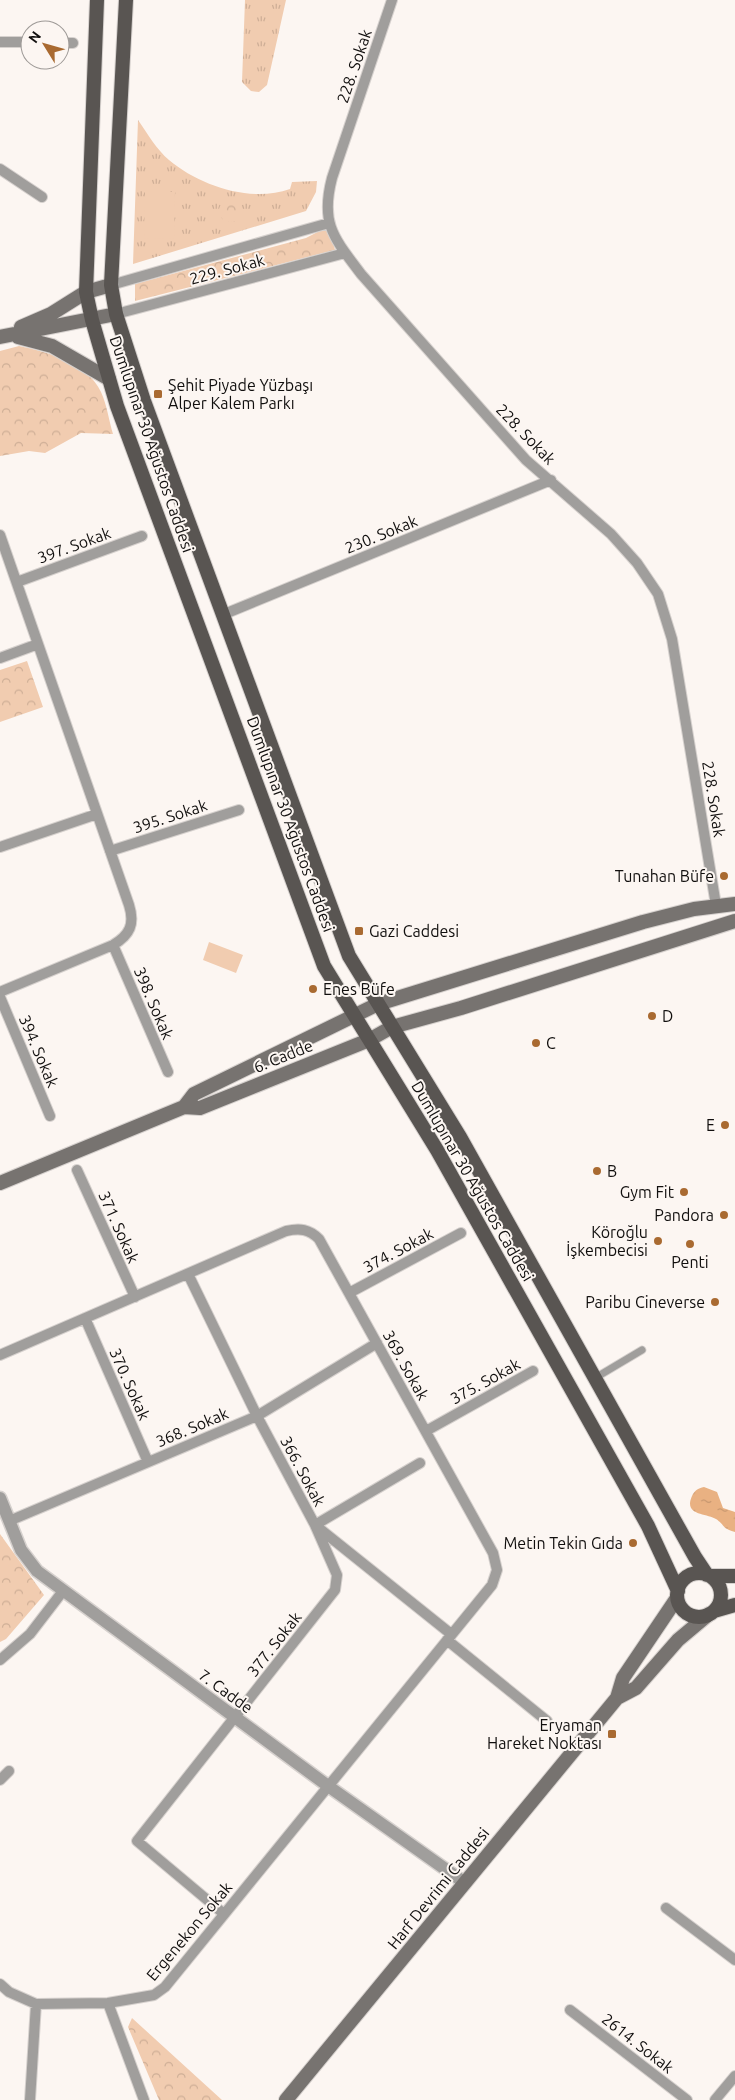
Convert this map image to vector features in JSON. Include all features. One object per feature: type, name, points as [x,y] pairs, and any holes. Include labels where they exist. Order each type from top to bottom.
[{"type":"main road","name":"Dumlupınar 30 Ağustos Caddesi","points":[[98,0],[86,292],[92,320],[120,414],[324,966],[437,1150],[640,1512],[670,1572],[678,1595]]},
{"type":"main road","name":"Dumlupınar 30 Ağustos Caddesi","points":[[126,0],[111,285],[116,314],[141,392],[222,615],[349,956],[460,1137],[595,1378],[709,1575]]},
{"type":"main road","points":[[4,336],[51,314],[86,292],[111,285]]},
{"type":"main road","points":[[4,336],[116,314]]},
{"type":"main road","points":[[4,336],[34,339],[52,346],[109,378]]},
{"type":"main road","points":[[378,1004],[670,915],[716,905],[735,904]]},
{"type":"main road","points":[[670,915],[677,938]]},
{"type":"main road","points":[[392,1027],[461,1008],[735,921]]},
{"type":"main road","name":"6. Cadde","points":[[184,1107],[194,1094],[378,1004]]},
{"type":"main road","name":"6. Cadde","points":[[0,1183],[184,1107],[200,1108],[370,1040],[392,1027]]},
{"type":"main road","points":[[735,1576],[696,1573],[690,1575],[680,1585],[678,1595],[680,1604],[689,1614],[695,1616],[735,1605]]},
{"type":"main road","points":[[709,1575],[715,1580],[721,1592],[720,1599],[711,1612]]},
{"type":"main road","name":"Harf Devrimi Caddesi","points":[[286,2100],[616,1698],[623,1678],[678,1595]]},
{"type":"main road","name":"Harf Devrimi Caddesi","points":[[616,1698],[636,1688],[678,1640],[711,1612]]},
{"type":"street","name":"228. Sokak","points":[[392,0],[332,178],[326,207],[329,223],[345,253],[360,274],[526,460],[625,548],[650,580],[663,605],[672,639],[716,905]]},
{"type":"street","points":[[0,42],[20,42]]},
{"type":"street","points":[[0,169],[42,197]]},
{"type":"street","name":"229. Sokak","points":[[111,285],[329,223]]},
{"type":"street","name":"229. Sokak","points":[[116,314],[345,253]]},
{"type":"street","name":"230. Sokak","points":[[222,615],[550,480]]},
{"type":"street","points":[[0,535],[132,915],[132,922],[128,933],[113,945],[0,992]]},
{"type":"street","name":"397. Sokak","points":[[17,582],[142,536]]},
{"type":"street","points":[[0,658],[38,644]]},
{"type":"street","name":"395. Sokak","points":[[110,851],[239,810]]},
{"type":"street","points":[[0,847],[97,814]]},
{"type":"street","name":"398. Sokak","points":[[113,945],[168,1072]]},
{"type":"street","name":"394. Sokak","points":[[0,997],[50,1116]]},
{"type":"street","name":"371. Sokak","points":[[77,1170],[134,1297]]},
{"type":"street","name":"369. Sokak","points":[[0,1355],[286,1231],[304,1230],[313,1233],[319,1240],[426,1431],[496,1562],[497,1570],[492,1585],[328,1786]]},
{"type":"street","name":"374. Sokak","points":[[349,1293],[461,1233]]},
{"type":"street","name":"366. Sokak","points":[[188,1274],[257,1416],[315,1525],[547,1722]]},
{"type":"street","name":"370. Sokak","points":[[85,1318],[148,1462]]},
{"type":"street","name":"368. Sokak","points":[[9,1521],[257,1416],[376,1343]]},
{"type":"street","points":[[595,1378],[642,1350]]},
{"type":"street","name":"375. Sokak","points":[[426,1431],[533,1371]]},
{"type":"street","points":[[315,1525],[420,1463]]},
{"type":"street","name":"7. Cadde","points":[[0,1498],[21,1550],[37,1571],[328,1786],[465,1883]]},
{"type":"street","name":"377. Sokak","points":[[224,1914],[137,1841],[236,1718],[335,1590],[337,1575],[315,1525]]},
{"type":"street","points":[[0,1660],[30,1634],[62,1591]]},
{"type":"street","points":[[0,1780],[9,1771]]},
{"type":"street","name":"Ergenekon Sokak","points":[[0,1984],[9,1992],[36,2004],[108,2003],[154,1995],[165,1987],[328,1786]]},
{"type":"street","points":[[666,1908],[735,1960]]},
{"type":"street","points":[[108,2003],[144,2100]]},
{"type":"street","points":[[30,2100],[36,2004]]},
{"type":"street","name":"2614. Sokak","points":[[570,2010],[687,2100]]},
{"type":"street","points":[[715,2100],[735,2076]]},
{"type":"green space","points":[[245,0],[286,0],[267,85],[259,92],[251,91],[242,82]]},
{"type":"green space","points":[[138,120],[156,146],[169,160],[211,184],[227,190],[259,194],[275,193],[290,189],[292,182],[317,181],[316,192],[306,211],[133,264]]},
{"type":"green space","points":[[145,192],[175,192],[174,239],[144,238]]},
{"type":"green space","points":[[230,200],[240,207],[241,211],[234,221],[230,222],[220,215],[219,211],[226,201]]},
{"type":"green space","points":[[329,226],[335,250],[135,301],[135,284],[306,238]]},
{"type":"green space","points":[[19,346],[66,360],[87,373],[101,392],[113,434],[81,433],[45,453],[29,451],[0,456],[0,351]]},
{"type":"green space","points":[[27,661],[43,707],[0,722],[0,670]]},
{"type":"green space","points":[[209,942],[243,955],[236,973],[203,960]]},
{"type":"green space","points":[[0,1534],[44,1595],[6,1639],[0,1642]]},
{"type":"green space","points":[[132,2018],[222,2100],[159,2100],[128,2027]]},
{"type":"water","points":[[704,1487],[717,1492],[723,1508],[735,1512],[735,1532],[725,1528],[716,1519],[693,1510],[690,1502],[692,1496],[698,1489]]},
{"type":"place","name":"Şehit Piyade Yüzbaşı Alper Kalem Parkı","points":[[158,394]]},
{"type":"place","name":"Tunahan Büfe","points":[[724,876]]},
{"type":"place","name":"Gazi Caddesi","points":[[359,931]]},
{"type":"place","name":"Enes Büfe","points":[[313,989]]},
{"type":"place","name":"D","points":[[652,1016]]},
{"type":"place","name":"C","points":[[536,1043]]},
{"type":"place","name":"E","points":[[725,1125]]},
{"type":"place","name":"B","points":[[597,1171]]},
{"type":"place","name":"Gym Fit","points":[[684,1192]]},
{"type":"place","name":"Pandora","points":[[724,1215]]},
{"type":"place","name":"Köroğlu İşkembecisi","points":[[658,1241]]},
{"type":"place","name":"Penti","points":[[690,1244]]},
{"type":"place","name":"Paribu Cineverse","points":[[715,1302]]},
{"type":"place","name":"Metin Tekin Gıda","points":[[633,1543]]},
{"type":"place","name":"Eryaman Hareket Noktası","points":[[612,1734]]}]
